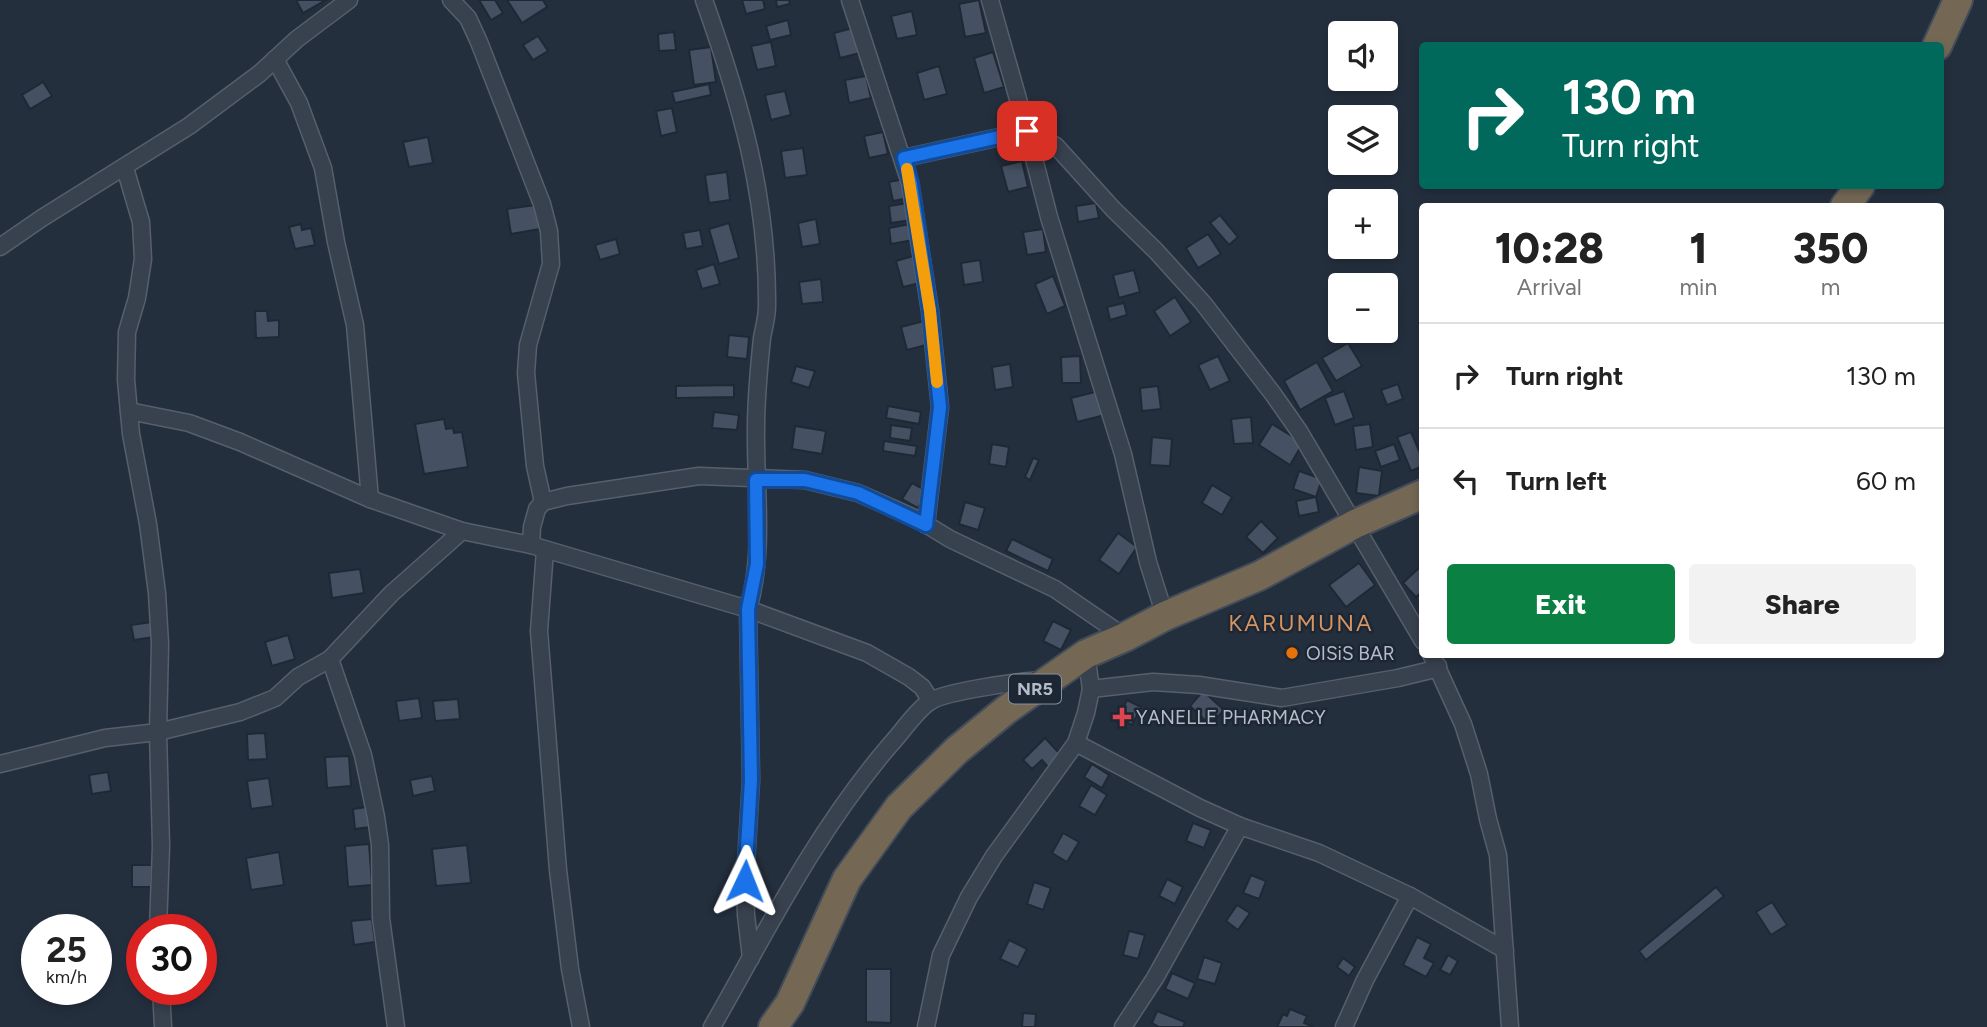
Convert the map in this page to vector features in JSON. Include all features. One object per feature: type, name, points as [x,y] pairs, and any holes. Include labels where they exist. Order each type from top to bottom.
[{"type":"highway","points":[[1939,42],[1958,0]]},
{"type":"highway","name":"NR5","points":[[773,1027],[790,1003],[847,879],[899,807],[957,750],[1006,710],[1086,654],[1165,615],[1259,576],[1355,524],[1419,496]]},
{"type":"street","points":[[0,247],[189,126],[259,74],[349,0]]},
{"type":"street","points":[[450,0],[468,18],[479,42],[550,231],[551,264],[528,345],[526,373],[535,466],[543,502]]},
{"type":"street","points":[[704,0],[728,68],[756,170],[764,239],[767,309],[756,424],[757,564],[748,609],[751,780],[745,881],[751,958]]},
{"type":"street","points":[[850,0],[911,183],[930,311],[940,407],[926,525]]},
{"type":"street","points":[[990,0],[1049,217],[1123,454],[1148,562],[1165,615]]},
{"type":"street","points":[[275,59],[299,103],[323,168],[355,325],[370,499]]},
{"type":"street","points":[[904,158],[1027,131],[1056,146],[1112,209],[1156,251],[1203,303],[1299,430],[1419,634]]},
{"type":"street","points":[[125,168],[141,222],[143,259],[137,298],[127,332],[126,380],[157,593],[160,643],[158,733],[161,846],[159,914]]},
{"type":"street","points":[[129,411],[189,423],[240,442],[370,499],[462,531],[538,547],[748,609],[867,653],[909,677],[922,687],[930,701]]},
{"type":"street","points":[[581,1027],[570,969],[558,870],[539,631],[538,547],[532,527],[537,509],[543,502],[678,478],[717,476],[756,480],[805,480],[858,493],[926,525],[1055,589],[1125,637]]},
{"type":"street","points":[[0,764],[105,738],[158,733],[240,712],[275,698],[298,677],[330,659],[391,594],[462,531]]},
{"type":"street","points":[[926,1027],[942,955],[969,897],[994,856],[1076,743],[1091,690],[1086,654]]},
{"type":"street","points":[[330,659],[363,755],[376,817],[380,845],[381,918],[396,1027]]},
{"type":"street","points":[[1091,690],[1153,682],[1199,685],[1282,698],[1431,670],[1434,661]]},
{"type":"street","points":[[1434,661],[1463,724],[1479,774],[1498,855],[1510,1027]]},
{"type":"street","points":[[712,1027],[767,926],[832,820],[862,778],[915,715],[930,701],[951,694],[1022,681],[1049,680]]},
{"type":"street","points":[[1076,743],[1200,808],[1240,826],[1319,853],[1410,896],[1505,950]]},
{"type":"street","points":[[1123,1027],[1155,978],[1240,826]]},
{"type":"street","points":[[1344,1027],[1365,980],[1410,896]]},
{"type":"street","points":[[162,1005],[163,1027]]},
{"type":"building","points":[[296,0],[326,0],[303,13]]},
{"type":"building","points":[[479,0],[495,0],[503,13],[491,20]]},
{"type":"building","points":[[507,0],[543,0],[547,7],[522,23]]},
{"type":"building","points":[[742,0],[763,0],[765,9],[746,14]]},
{"type":"building","points":[[776,0],[789,0],[790,4],[777,7]]},
{"type":"building","points":[[979,0],[986,33],[965,37],[959,4]]},
{"type":"building","points":[[912,11],[917,35],[897,39],[891,16]]},
{"type":"building","points":[[788,20],[791,35],[770,40],[766,26]]},
{"type":"building","points":[[853,28],[860,53],[840,58],[834,33]]},
{"type":"building","points":[[674,32],[676,50],[659,51],[658,34]]},
{"type":"building","points":[[538,36],[548,51],[533,60],[523,45]]},
{"type":"building","points":[[771,42],[776,66],[757,70],[751,46]]},
{"type":"building","points":[[711,47],[716,82],[694,85],[689,50]]},
{"type":"building","points":[[993,52],[1004,87],[984,93],[974,58]]},
{"type":"building","points":[[939,66],[947,94],[924,100],[917,73]]},
{"type":"building","points":[[866,76],[871,98],[849,103],[845,80]]},
{"type":"building","points":[[43,82],[52,96],[30,109],[22,95]]},
{"type":"building","points":[[709,84],[711,95],[675,103],[672,92]]},
{"type":"building","points":[[785,91],[791,115],[771,120],[765,95]]},
{"type":"building","points":[[672,108],[677,132],[661,136],[656,111]]},
{"type":"building","points":[[883,132],[888,154],[869,158],[864,136]]},
{"type":"building","points":[[428,137],[433,163],[409,167],[403,142]]},
{"type":"building","points":[[803,148],[807,175],[785,178],[781,151]]},
{"type":"building","points":[[1022,161],[1028,187],[1008,192],[1001,166]]},
{"type":"building","points":[[727,172],[730,200],[709,203],[705,175]]},
{"type":"building","points":[[905,179],[909,198],[893,201],[889,182]]},
{"type":"building","points":[[908,203],[911,220],[891,223],[889,206]]},
{"type":"building","points":[[1096,203],[1099,218],[1078,222],[1076,206]]},
{"type":"building","points":[[536,205],[540,229],[511,234],[507,209]]},
{"type":"building","points":[[1220,215],[1238,237],[1229,245],[1210,223]]},
{"type":"building","points":[[816,219],[820,244],[802,247],[798,223]]},
{"type":"building","points":[[729,223],[739,258],[719,264],[709,229]]},
{"type":"building","points":[[301,224],[302,230],[311,228],[315,245],[295,249],[289,227]]},
{"type":"building","points":[[910,224],[913,240],[891,244],[889,228]]},
{"type":"building","points":[[1043,229],[1046,252],[1027,255],[1023,232]]},
{"type":"building","points":[[700,230],[703,246],[686,249],[683,233]]},
{"type":"building","points":[[1208,234],[1221,254],[1198,268],[1186,248]]},
{"type":"building","points":[[616,239],[620,254],[600,260],[595,245]]},
{"type":"building","points":[[913,256],[920,283],[903,287],[896,261]]},
{"type":"building","points":[[980,260],[983,282],[964,285],[961,263]]},
{"type":"building","points":[[714,264],[720,284],[702,289],[696,270]]},
{"type":"building","points":[[1134,270],[1140,292],[1119,298],[1113,275]]},
{"type":"building","points":[[1053,276],[1065,306],[1047,314],[1035,284]]},
{"type":"building","points":[[821,279],[823,302],[802,304],[799,282]]},
{"type":"building","points":[[1175,297],[1191,322],[1170,336],[1154,311]]},
{"type":"building","points":[[1124,303],[1127,315],[1110,320],[1107,307]]},
{"type":"building","points":[[255,311],[267,311],[268,321],[279,320],[279,337],[256,338]]},
{"type":"building","points":[[924,321],[930,344],[907,350],[901,327]]},
{"type":"building","points":[[729,335],[749,337],[747,359],[727,357]]},
{"type":"building","points":[[1348,343],[1362,366],[1336,381],[1322,358]]},
{"type":"building","points":[[1080,356],[1081,383],[1062,383],[1061,357]]},
{"type":"building","points":[[1218,356],[1230,381],[1210,390],[1198,365]]},
{"type":"building","points":[[1317,362],[1333,391],[1300,410],[1284,381]]},
{"type":"building","points":[[1010,364],[1013,387],[995,390],[992,367]]},
{"type":"building","points":[[796,366],[815,371],[809,388],[791,382]]},
{"type":"building","points":[[1398,384],[1403,399],[1387,405],[1381,390]]},
{"type":"building","points":[[734,385],[734,397],[676,398],[676,386]]},
{"type":"building","points":[[1158,386],[1161,409],[1142,411],[1140,388]]},
{"type":"building","points":[[1099,391],[1105,415],[1077,422],[1071,398]]},
{"type":"building","points":[[1344,391],[1354,418],[1335,425],[1325,398]]},
{"type":"building","points":[[888,406],[921,412],[919,424],[886,418]]},
{"type":"building","points":[[714,412],[739,415],[737,430],[712,428]]},
{"type":"building","points":[[1251,417],[1253,443],[1234,444],[1231,419]]},
{"type":"building","points":[[444,419],[446,429],[453,428],[454,433],[462,432],[468,467],[424,474],[415,424]]},
{"type":"building","points":[[1272,424],[1303,443],[1290,465],[1259,445]]},
{"type":"building","points":[[1370,424],[1373,447],[1356,450],[1353,426]]},
{"type":"building","points":[[891,425],[912,428],[910,441],[890,438]]},
{"type":"building","points":[[795,426],[826,431],[822,454],[792,449]]},
{"type":"building","points":[[1411,432],[1419,451],[1419,468],[1411,471],[1397,437]]},
{"type":"building","points":[[1152,437],[1172,439],[1170,466],[1150,465]]},
{"type":"building","points":[[884,441],[917,446],[915,456],[883,451]]},
{"type":"building","points":[[992,444],[1009,447],[1006,467],[989,464]]},
{"type":"building","points":[[1394,444],[1400,460],[1381,467],[1375,451]]},
{"type":"building","points":[[1033,458],[1039,460],[1030,480],[1025,477]]},
{"type":"building","points":[[1359,467],[1382,471],[1379,496],[1356,493]]},
{"type":"building","points":[[1299,471],[1322,479],[1316,497],[1293,489]]},
{"type":"building","points":[[912,483],[927,491],[918,508],[902,499]]},
{"type":"building","points":[[1212,485],[1232,497],[1222,515],[1202,503]]},
{"type":"building","points":[[1316,497],[1319,512],[1299,516],[1296,501]]},
{"type":"building","points":[[965,502],[985,508],[978,530],[959,524]]},
{"type":"building","points":[[1261,521],[1278,538],[1263,553],[1246,537]]},
{"type":"building","points":[[1118,533],[1137,547],[1119,574],[1099,560]]},
{"type":"building","points":[[1012,539],[1053,559],[1048,571],[1006,551]]},
{"type":"building","points":[[1359,563],[1375,585],[1346,607],[1329,585]]},
{"type":"building","points":[[1419,568],[1419,594],[1416,597],[1403,583]]},
{"type":"building","points":[[360,569],[364,593],[332,598],[329,573]]},
{"type":"building","points":[[1053,621],[1071,630],[1061,650],[1043,641]]},
{"type":"building","points":[[152,622],[154,637],[134,640],[131,625]]},
{"type":"building","points":[[288,635],[295,659],[272,666],[265,642]]},
{"type":"building","points":[[1203,691],[1224,710],[1210,725],[1190,706]]},
{"type":"building","points":[[419,698],[422,718],[399,721],[396,701]]},
{"type":"building","points":[[458,699],[460,719],[435,721],[433,701]]},
{"type":"building","points":[[1127,700],[1141,707],[1132,725],[1118,718]]},
{"type":"building","points":[[265,733],[267,759],[248,760],[247,734]]},
{"type":"building","points":[[1045,738],[1061,755],[1048,767],[1042,760],[1032,769],[1023,760]]},
{"type":"building","points":[[349,756],[351,786],[327,788],[325,757]]},
{"type":"building","points":[[1092,764],[1109,775],[1102,788],[1084,777]]},
{"type":"building","points":[[108,772],[111,791],[92,794],[89,775]]},
{"type":"building","points":[[432,776],[435,791],[413,796],[410,780]]},
{"type":"building","points":[[269,778],[273,806],[251,809],[247,781]]},
{"type":"building","points":[[1091,785],[1107,795],[1095,815],[1079,806]]},
{"type":"building","points":[[367,807],[370,827],[355,829],[353,809]]},
{"type":"building","points":[[1193,823],[1211,830],[1204,848],[1186,841]]},
{"type":"building","points":[[1063,833],[1079,842],[1067,862],[1052,853]]},
{"type":"building","points":[[369,844],[372,885],[348,887],[345,846]]},
{"type":"building","points":[[467,845],[471,883],[436,886],[432,849]]},
{"type":"building","points":[[279,852],[284,885],[251,890],[246,858]]},
{"type":"building","points":[[132,865],[152,865],[151,887],[132,887]]},
{"type":"building","points":[[1251,875],[1266,881],[1259,899],[1243,893]]},
{"type":"building","points":[[1167,879],[1183,887],[1175,904],[1159,896]]},
{"type":"building","points":[[1034,882],[1051,888],[1043,910],[1027,904]]},
{"type":"building","points":[[1716,887],[1724,896],[1646,960],[1639,951]]},
{"type":"building","points":[[1772,902],[1787,925],[1771,935],[1756,912]]},
{"type":"building","points":[[1237,905],[1250,913],[1238,930],[1226,921]]},
{"type":"building","points":[[372,919],[375,942],[354,945],[351,921]]},
{"type":"building","points":[[1129,931],[1145,935],[1138,959],[1123,955]]},
{"type":"building","points":[[1417,937],[1431,944],[1424,958],[1434,963],[1426,977],[1403,965]]},
{"type":"building","points":[[1009,940],[1027,949],[1018,967],[1000,959]]},
{"type":"building","points":[[1448,955],[1458,961],[1450,975],[1440,970]]},
{"type":"building","points":[[1204,957],[1222,963],[1215,984],[1197,979]]},
{"type":"building","points":[[1343,958],[1355,967],[1349,976],[1337,967]]},
{"type":"building","points":[[866,969],[891,969],[891,1023],[866,1022]]},
{"type":"building","points":[[1172,973],[1195,983],[1188,999],[1165,989]]},
{"type":"building","points":[[1290,1009],[1307,1016],[1304,1023],[1314,1027],[1277,1027],[1283,1014],[1287,1016]]},
{"type":"building","points":[[1157,1011],[1185,1022],[1183,1027],[1159,1027],[1152,1023]]},
{"type":"building","points":[[1023,1013],[1036,1014],[1035,1027],[1022,1027]]},
{"type":"slow traffic","points":[[907,169],[930,311],[937,382]]},
{"type":"place","name":"OISiS BAR","points":[[1292,653]]},
{"type":"place","name":"YANELLE PHARMACY","points":[[1122,717]]},
{"type":"district","name":"KARUMUNA","points":[[1301,623]]},
{"type":"route","points":[[745,881],[751,780],[747,641],[748,609],[757,564],[756,480],[805,480],[858,493],[926,525],[940,407],[930,311],[911,183],[904,158],[1027,131]]}]
